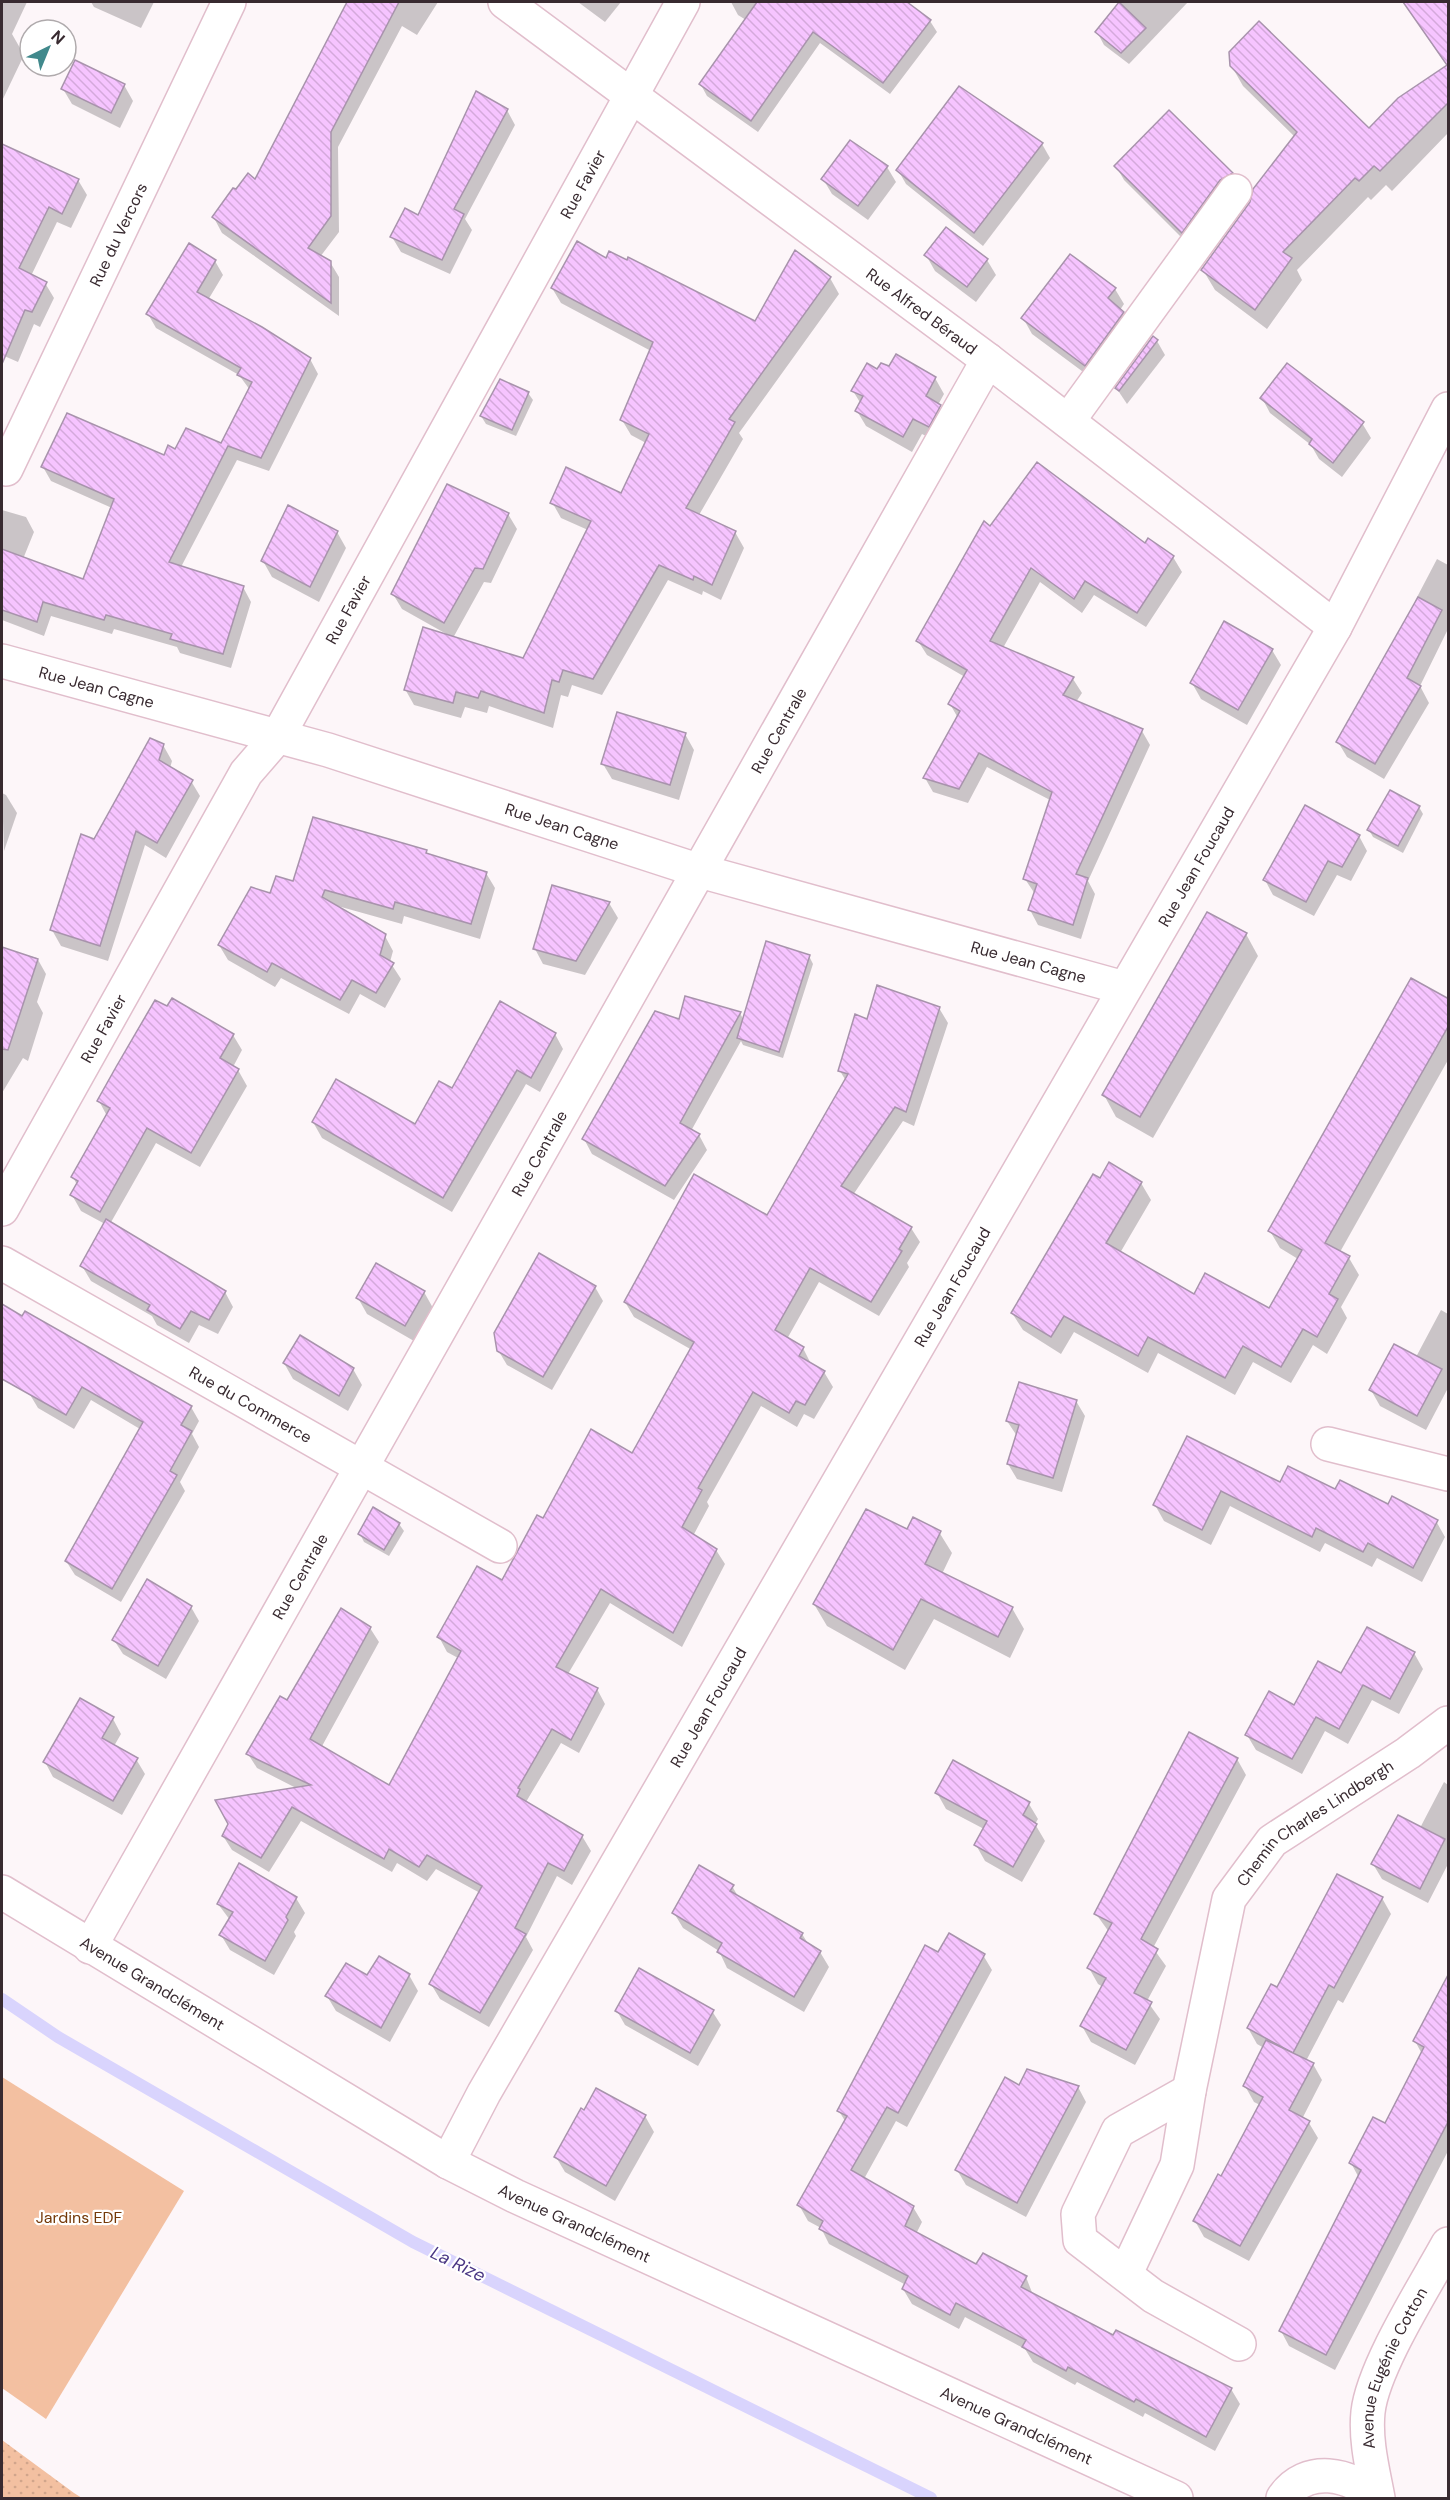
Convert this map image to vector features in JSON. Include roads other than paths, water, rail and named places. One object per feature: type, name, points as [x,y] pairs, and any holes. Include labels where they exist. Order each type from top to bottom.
[{"type":"street","name":"Rue du Vercors","points":[[6,469],[230,2]]},
{"type":"street","name":"Rue Alfred Béraud","points":[[505,2],[988,360],[1335,627]]},
{"type":"street","name":"Rue Favier","points":[[2,1209],[246,773],[278,736],[629,95],[683,2]]},
{"type":"street","points":[[1068,421],[1235,191]]},
{"type":"street","name":"Rue Centrale","points":[[90,1947],[988,360]]},
{"type":"street","name":"Rue Jean Foucaud","points":[[448,2162],[489,2082],[1335,627],[1449,409]]},
{"type":"street","name":"Rue Jean Cagne","points":[[2,661],[328,750],[700,871],[1124,988]]},
{"type":"street","name":"Rue du Commerce","points":[[2,1263],[500,1546]]},
{"type":"street","points":[[1328,1444],[1449,1474]]},
{"type":"street","name":"Chemin Charles Lindbergh","points":[[1126,2273],[1178,2165],[1189,2091],[1229,1899],[1272,1841],[1408,1753],[1449,1723]]},
{"type":"street","name":"Avenue Grandclément","points":[[2,1892],[448,2162],[515,2196],[1176,2499]]},
{"type":"street","points":[[1189,2091],[1118,2131],[1078,2214],[1080,2240],[1126,2273],[1153,2296],[1239,2344]]},
{"type":"street","name":"Avenue Eugénie Cotton","points":[[1377,2499],[1368,2444],[1368,2412],[1376,2384],[1395,2342],[1449,2244]]},
{"type":"street","points":[[1282,2499],[1305,2480],[1325,2475],[1345,2478],[1364,2487],[1377,2499]]},
{"type":"waterway","name":"La Rize","points":[[2,1999],[58,2037],[413,2242],[931,2498]]},
{"type":"park label","name":"Jardins EDF","points":[[79,2217]]}]
